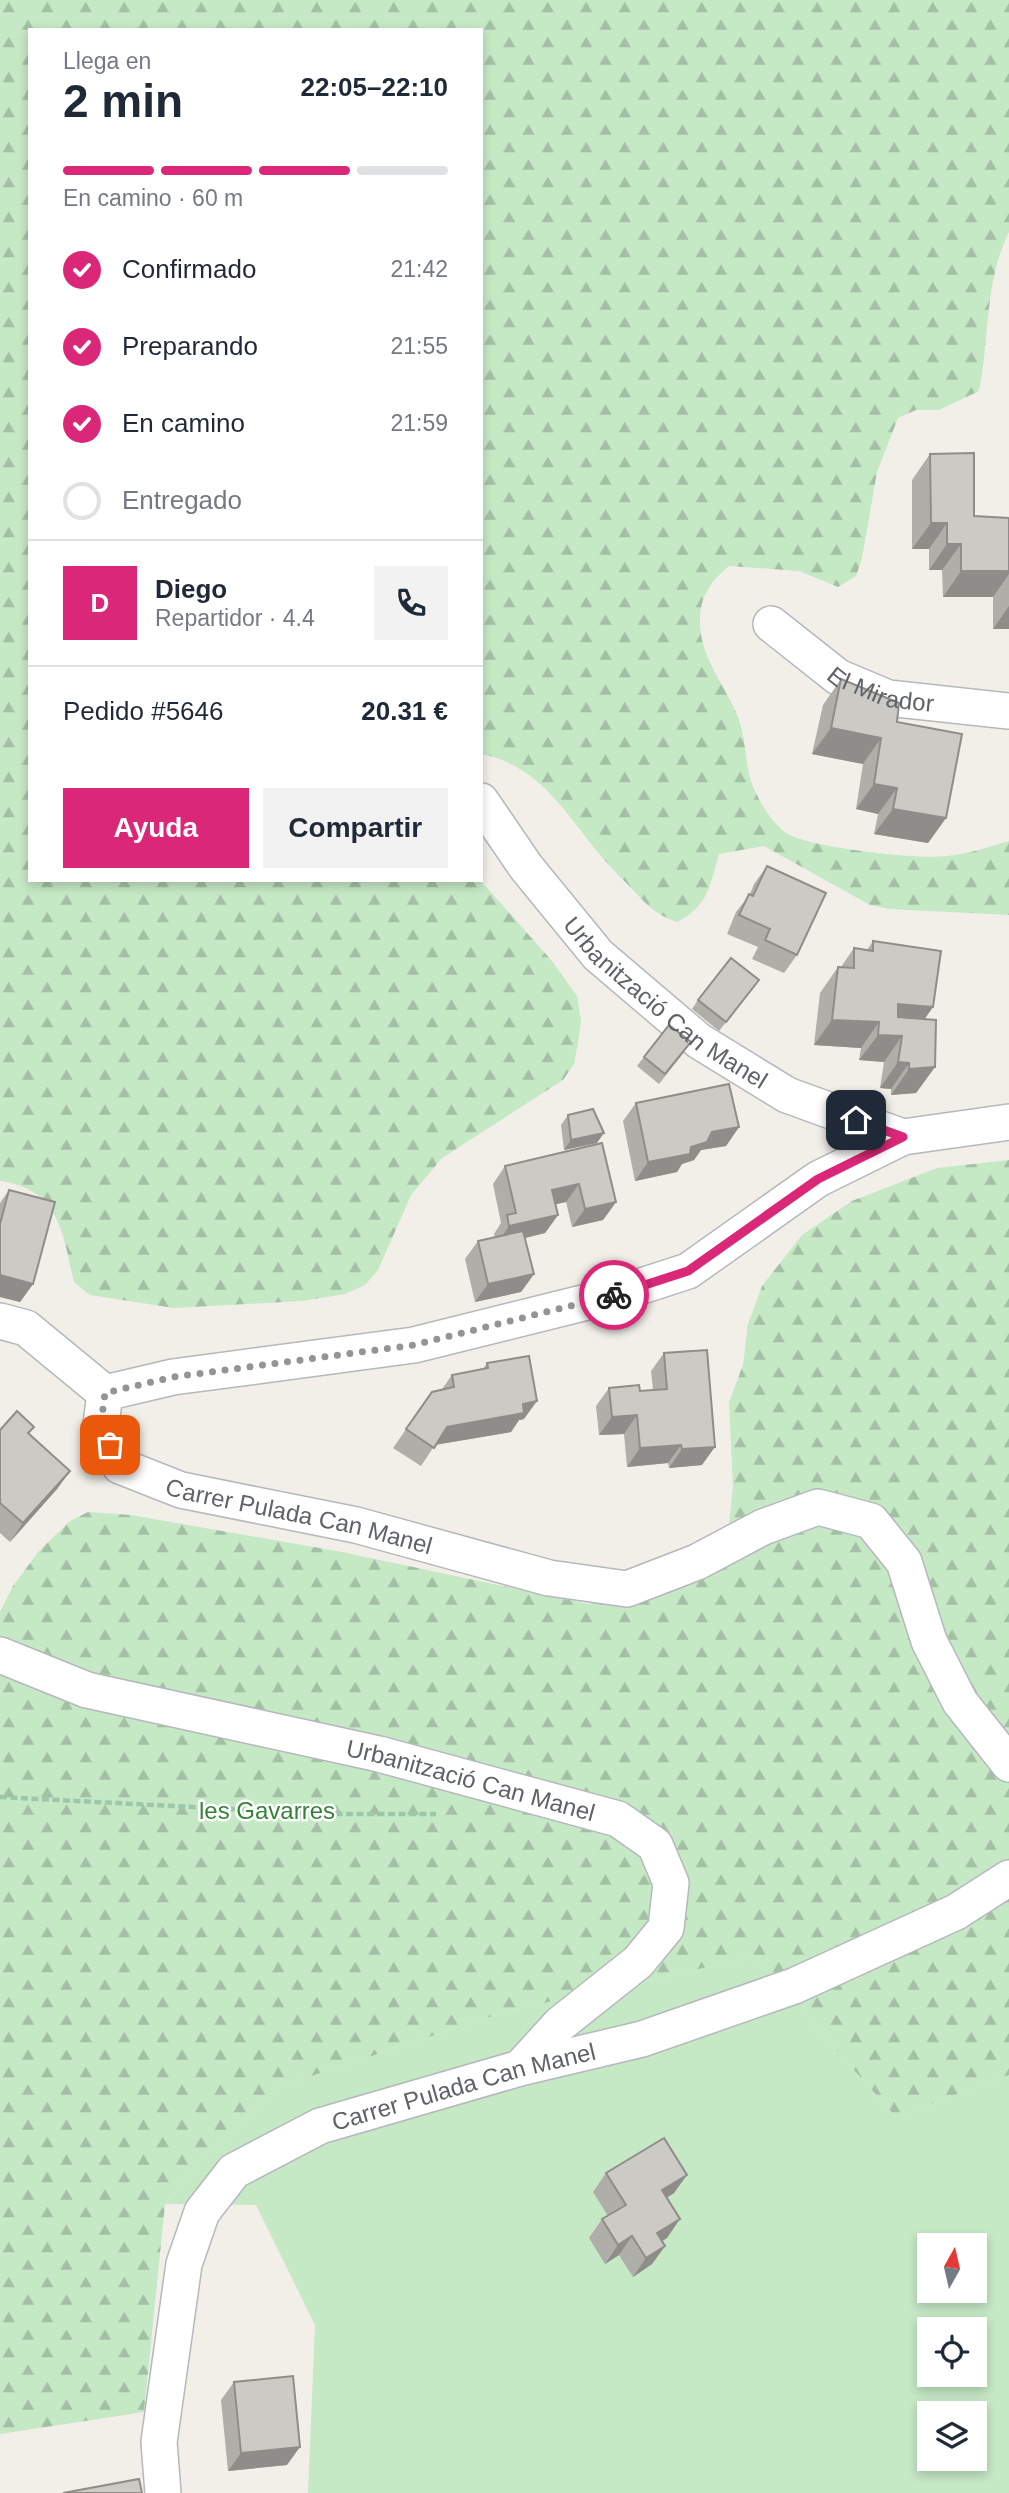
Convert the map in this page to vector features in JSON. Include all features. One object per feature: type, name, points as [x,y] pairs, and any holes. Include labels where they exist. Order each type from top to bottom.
[{"type":"street","name":"El Mirador","points":[[771,624],[838,677],[888,698],[1009,711]]},
{"type":"street","name":"Urbanització Can Manel","points":[[483,804],[526,867],[598,955],[699,1041],[786,1095],[903,1137]]},
{"type":"street","points":[[0,1321],[26,1328],[105,1393],[173,1377],[414,1345],[611,1296],[688,1271],[818,1179],[903,1137],[1009,1122]]},
{"type":"street","name":"Carrer Pulada Can Manel","points":[[105,1393],[101,1424],[120,1465],[181,1490],[356,1525],[549,1578],[627,1590],[696,1562],[763,1527],[818,1507],[872,1521],[904,1562],[929,1641],[960,1702],[1009,1765]]},
{"type":"street","name":"Urbanització Can Manel","points":[[0,1655],[87,1690],[379,1754],[618,1819],[655,1845],[671,1883],[666,1928],[638,1962],[560,2024],[520,2068]]},
{"type":"street","name":"Carrer Pulada Can Manel","points":[[163,2493],[159,2442],[184,2264],[202,2212],[234,2171],[320,2126],[520,2068],[642,2039],[794,1986],[956,1912],[1009,1878]]},
{"type":"path","points":[[0,1797],[327,1814],[449,1814]]},
{"type":"green space","points":[[0,0],[1009,0],[1009,232],[995,270],[991,290],[979,391],[939,410],[916,410],[898,418],[877,472],[862,558],[856,576],[838,587],[799,571],[729,566],[708,590],[702,604],[700,620],[708,658],[740,724],[751,782],[759,800],[777,825],[790,835],[803,840],[867,852],[914,856],[955,855],[1009,841],[1009,915],[889,909],[870,905],[764,846],[719,854],[702,902],[677,922],[657,912],[642,899],[604,860],[563,808],[536,780],[502,760],[483,755],[483,28],[28,28],[28,882],[482,882],[552,961],[577,996],[581,1021],[574,1064],[563,1080],[442,1158],[411,1195],[378,1270],[365,1285],[345,1294],[302,1301],[174,1308],[90,1295],[74,1282],[62,1231],[47,1204],[35,1193],[0,1181]]},
{"type":"green space","name":"les Gavarres","points":[[1009,1160],[1009,2075],[896,2117],[753,1957],[508,2011],[278,2087],[197,2164],[165,2204],[144,2412],[0,2434],[0,1612],[13,1586],[39,1551],[70,1521],[88,1512],[131,1515],[342,1552],[588,1604],[628,1597],[725,1563],[733,1486],[729,1402],[743,1365],[748,1324],[762,1286],[802,1235],[852,1201],[937,1168]]},
{"type":"green space","points":[[753,1957],[896,2117],[1009,2075],[1009,2493],[308,2493],[315,2325],[256,2205],[165,2204],[197,2164],[278,2087],[508,2011]]},
{"type":"building","points":[[974,453],[974,516],[1009,518],[1009,571],[961,571],[961,544],[947,544],[947,523],[931,523],[930,454]]},
{"type":"building","points":[[841,679],[899,703],[897,722],[962,734],[946,818],[893,809],[897,788],[874,784],[881,738],[831,728]]},
{"type":"building","points":[[767,866],[826,893],[797,955],[765,940],[770,929],[739,915],[749,894],[753,896]]},
{"type":"building","points":[[873,941],[941,951],[933,1007],[898,1004],[898,1017],[936,1020],[935,1067],[909,1069],[909,1063],[898,1062],[902,1036],[878,1035],[879,1022],[832,1020],[838,967],[854,968],[854,948],[873,951]]},
{"type":"building","points":[[731,958],[759,980],[726,1022],[698,1000]]},
{"type":"building","points":[[669,1025],[691,1042],[665,1074],[644,1057]]},
{"type":"building","points":[[729,1084],[739,1127],[712,1132],[707,1142],[691,1147],[690,1154],[648,1162],[636,1103]]},
{"type":"building","points":[[593,1109],[604,1133],[571,1140],[568,1115]]},
{"type":"building","points":[[602,1143],[616,1202],[585,1209],[579,1184],[552,1190],[558,1215],[509,1226],[507,1215],[516,1213],[505,1166]]},
{"type":"building","points":[[9,1190],[55,1202],[33,1284],[0,1275],[0,1224]]},
{"type":"building","points":[[523,1231],[534,1274],[488,1284],[478,1241]]},
{"type":"building","points":[[707,1350],[715,1447],[682,1449],[681,1445],[640,1448],[637,1415],[612,1417],[609,1388],[639,1385],[640,1391],[667,1389],[664,1353]]},
{"type":"building","points":[[529,1356],[537,1401],[523,1404],[524,1413],[447,1427],[434,1448],[406,1429],[432,1392],[454,1387],[452,1375],[488,1368],[487,1363]]},
{"type":"building","points":[[17,1411],[34,1427],[28,1433],[70,1471],[23,1523],[0,1503],[0,1430]]},
{"type":"building","points":[[664,2138],[687,2175],[662,2190],[680,2219],[657,2233],[665,2246],[646,2258],[632,2236],[618,2245],[602,2219],[626,2205],[606,2173]]},
{"type":"building","points":[[293,2376],[300,2447],[241,2453],[234,2382]]},
{"type":"building","points":[[139,2479],[142,2493],[63,2493]]},
{"type":"way so far","points":[[110,1445],[101,1424],[105,1393],[173,1377],[414,1345],[614,1295]]},
{"type":"route","points":[[614,1295],[688,1271],[818,1179],[903,1137],[856,1120]]}]
